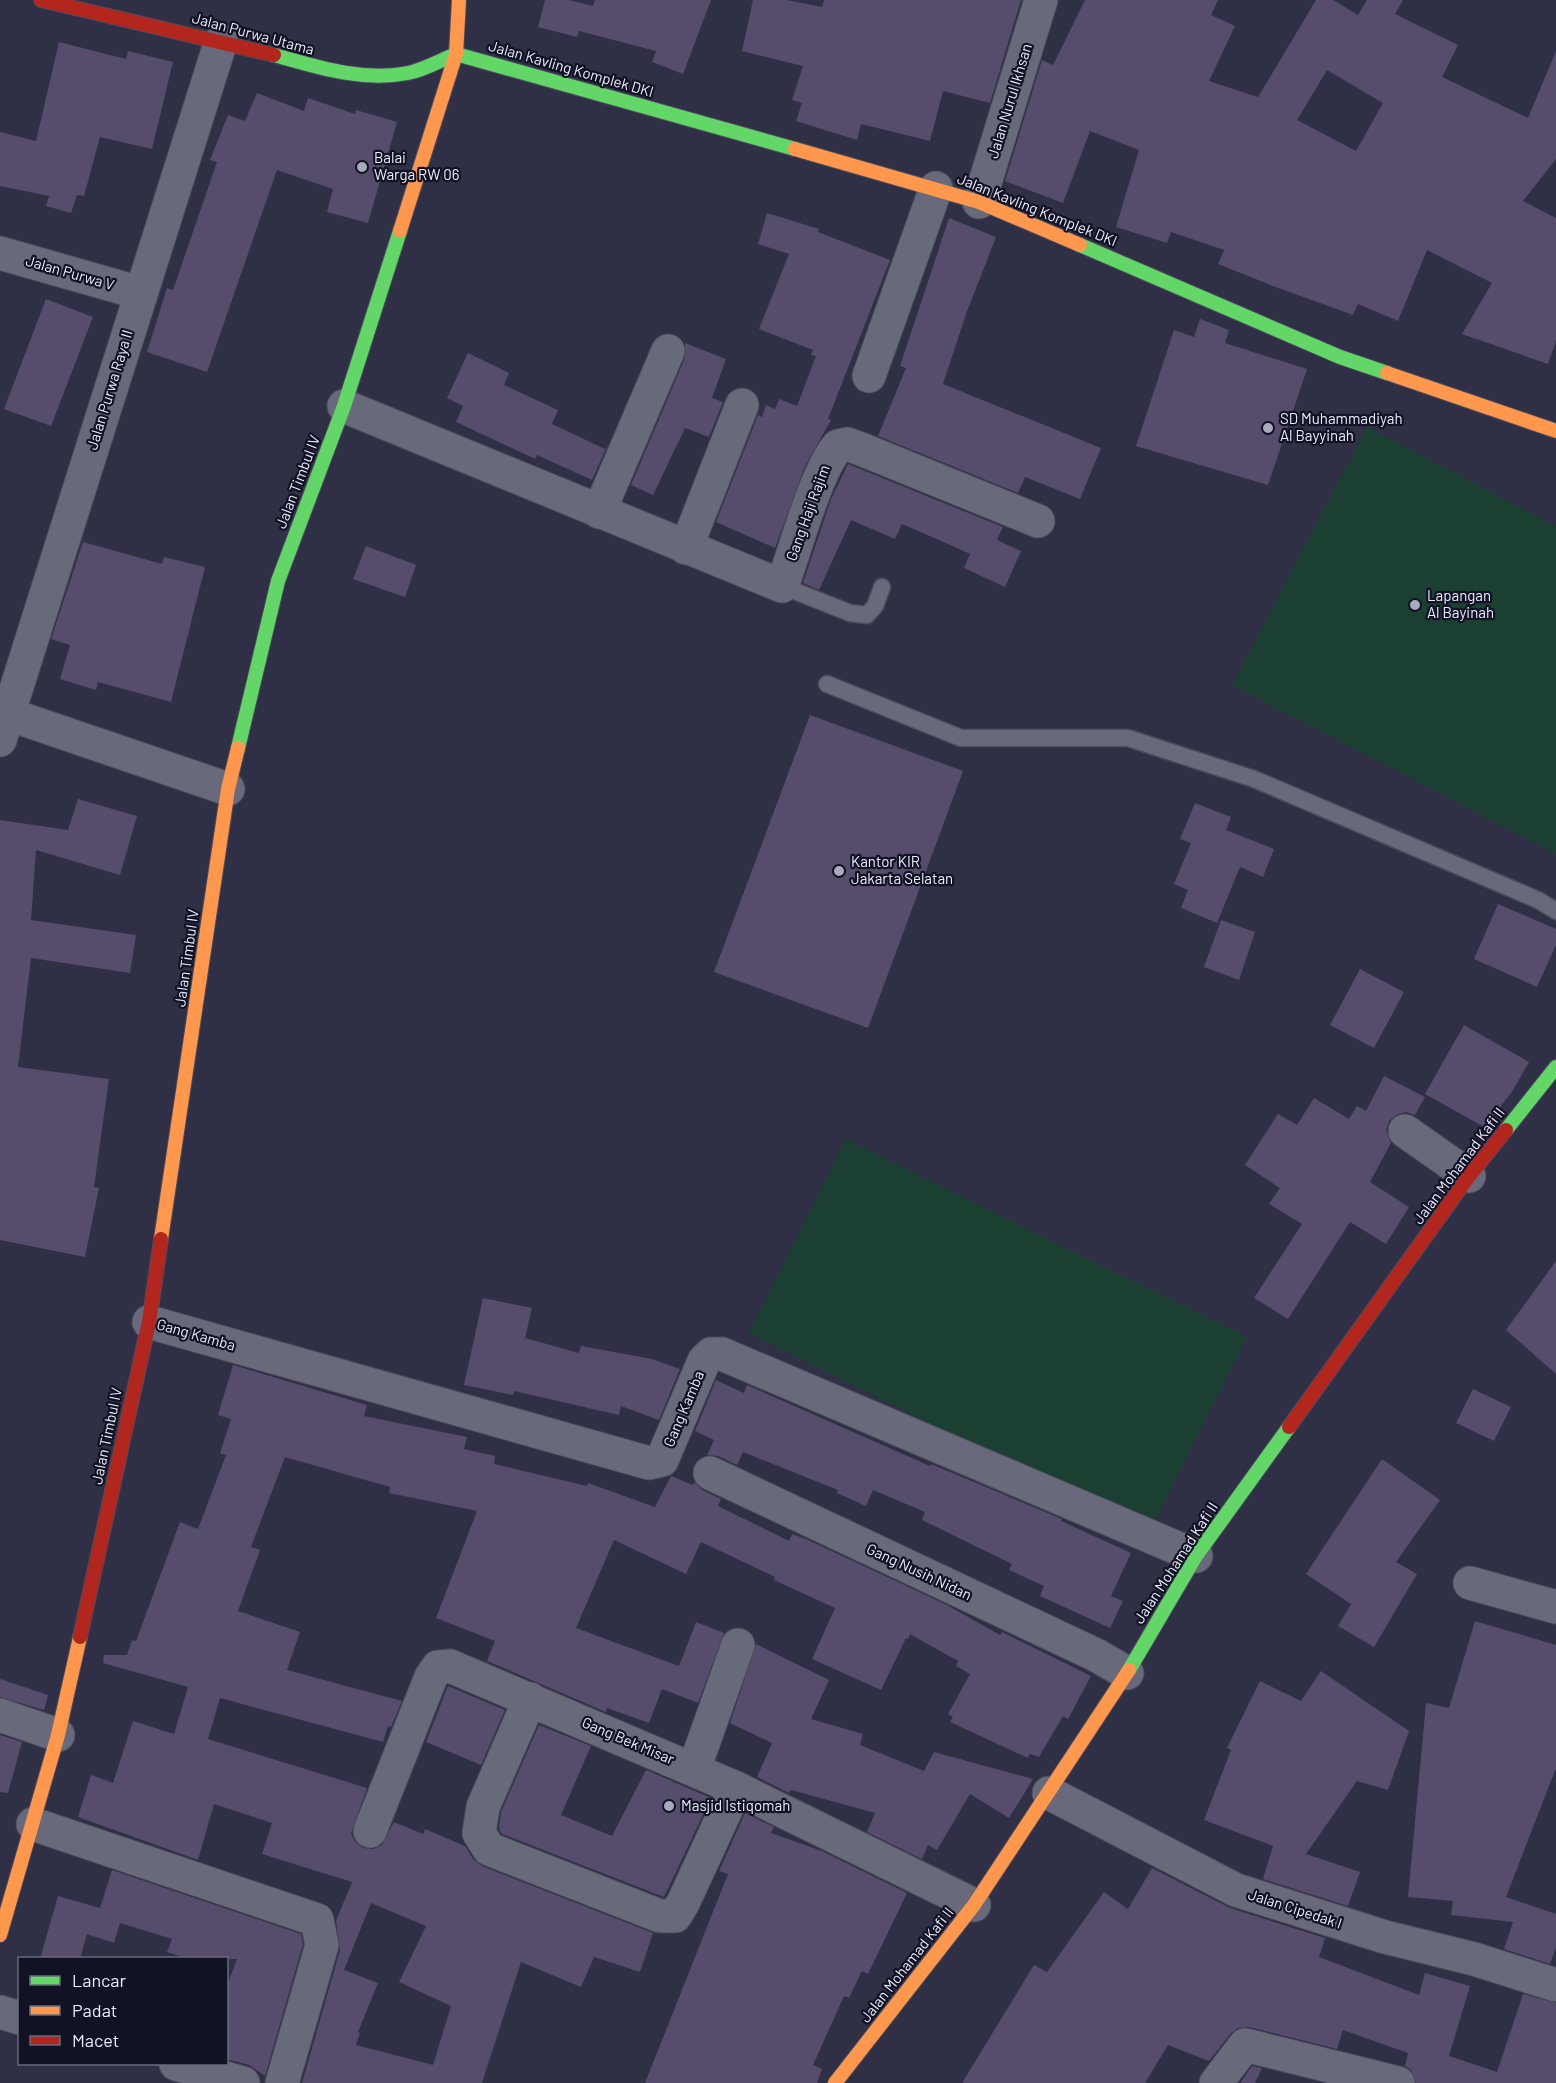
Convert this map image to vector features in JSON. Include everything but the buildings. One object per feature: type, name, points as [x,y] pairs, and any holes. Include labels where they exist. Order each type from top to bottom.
[{"type":"street","name":"Jalan Purwa Utama","points":[[41,0],[221,41],[339,73],[363,75],[409,73],[456,54]]},
{"type":"street","name":"Jalan Timbul IV","points":[[1,1929],[58,1735],[149,1322],[228,789],[278,581],[344,406],[456,54],[459,0]]},
{"type":"street","name":"Jalan Nurul Ikhsan","points":[[979,202],[1041,0]]},
{"type":"street","name":"Jalan Purwa Raya II","points":[[4,727],[221,41]]},
{"type":"street","name":"Jalan Kavling Komplek DKI","points":[[456,54],[979,202],[1340,357],[1556,431]]},
{"type":"street","points":[[869,376],[936,188]]},
{"type":"street","name":"Jalan Purwa V","points":[[0,253],[140,293]]},
{"type":"street","points":[[598,512],[668,351]]},
{"type":"street","points":[[686,548],[742,405]]},
{"type":"street","points":[[344,406],[782,586]]},
{"type":"street","name":"Gang Haji Rajim","points":[[782,586],[822,474],[830,455],[838,446],[847,444],[861,449],[1038,521]]},
{"type":"street","points":[[4,727],[228,789]]},
{"type":"street","name":"Jalan Mohamad Kafi II","points":[[835,2083],[1057,1797],[1196,1556],[1469,1176],[1556,1067]]},
{"type":"street","points":[[1532,1098],[1547,1104]]},
{"type":"street","points":[[1405,1131],[1469,1176]]},
{"type":"street","name":"Gang Kamba","points":[[149,1322],[649,1463],[662,1460],[704,1361],[711,1354],[722,1354],[1196,1556]]},
{"type":"street","name":"Gang Nusih Nidan","points":[[710,1473],[1096,1655],[1127,1673]]},
{"type":"street","points":[[1470,1583],[1556,1607]]},
{"type":"street","points":[[694,1769],[738,1645]]},
{"type":"street","name":"Gang Bek Misar","points":[[370,1831],[431,1677],[438,1667],[450,1666],[736,1788],[974,1905]]},
{"type":"street","points":[[530,1699],[483,1807],[479,1833],[489,1849],[660,1916],[675,1916],[736,1788]]},
{"type":"street","points":[[0,1716],[58,1735]]},
{"type":"street","name":"Jalan Cipedak I","points":[[1057,1797],[1236,1890],[1385,1938],[1474,1959],[1556,1985]]},
{"type":"street","points":[[33,1824],[317,1920],[322,1945],[282,2083]]},
{"type":"street","points":[[0,2012],[18,2017]]},
{"type":"street","points":[[1216,2083],[1245,2045],[1398,2083]]},
{"type":"street","points":[[180,2065],[243,2083]]},
{"type":"lane","points":[[782,586],[850,613],[867,615],[875,606],[882,587]]},
{"type":"lane","points":[[827,684],[961,738],[1128,738],[1254,779],[1538,900],[1556,911]]},
{"type":"green space","name":"Lapangan Al Bayinah","points":[[1367,427],[1556,526],[1556,854],[1232,685]]},
{"type":"green space","points":[[846,1139],[1247,1337],[1149,1532],[749,1333]]},
{"type":"traffic: fast","points":[[274,55],[340,72],[374,76],[414,72],[456,54],[795,149]]},
{"type":"traffic: fast","points":[[238,748],[278,581],[344,406],[400,231]]},
{"type":"traffic: fast","points":[[1080,245],[1340,357],[1387,373]]},
{"type":"traffic: fast","points":[[1506,1130],[1556,1067]]},
{"type":"traffic: fast","points":[[1129,1670],[1196,1556],[1289,1427]]},
{"type":"traffic: slow","points":[[400,231],[456,54],[459,0]]},
{"type":"traffic: slow","points":[[795,149],[979,202],[1080,245]]},
{"type":"traffic: slow","points":[[1387,373],[1556,431]]},
{"type":"traffic: slow","points":[[161,1239],[228,789],[238,748]]},
{"type":"traffic: slow","points":[[0,1935],[58,1735],[80,1637]]},
{"type":"traffic: slow","points":[[835,2083],[974,1905],[1129,1670]]},
{"type":"traffic: jam","points":[[41,0],[274,55]]},
{"type":"traffic: jam","points":[[1289,1427],[1469,1176],[1506,1130]]},
{"type":"traffic: jam","points":[[80,1637],[149,1322],[161,1239]]},
{"type":"place","name":"Balai Warga RW 06","points":[[362,167]]},
{"type":"place","name":"SD Muhammadiyah Al Bayyinah","points":[[1268,428]]},
{"type":"place","name":"Lapangan Al Bayinah","points":[[1415,605]]},
{"type":"place","name":"Kantor KIR Jakarta Selatan","points":[[839,871]]},
{"type":"place","name":"Masjid Istiqomah","points":[[669,1806]]}]
